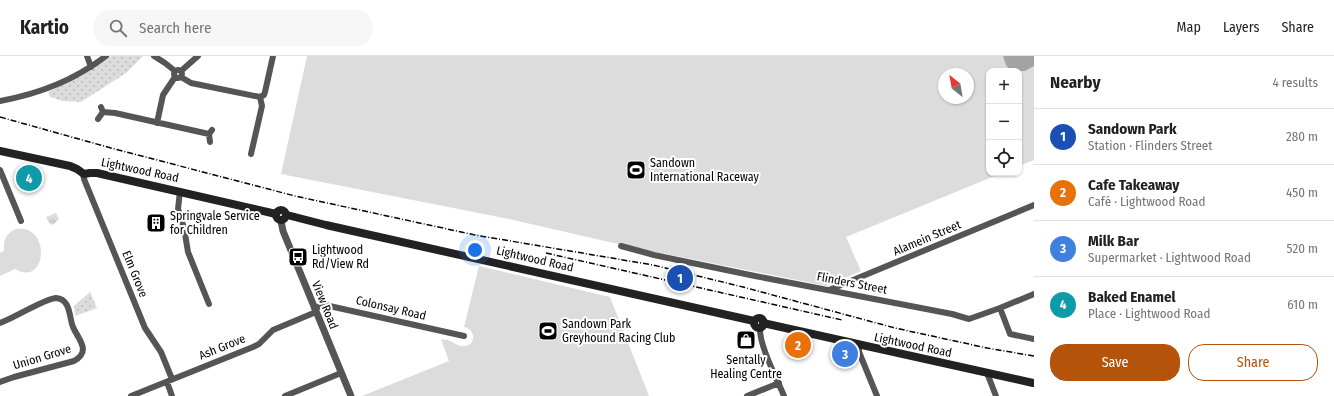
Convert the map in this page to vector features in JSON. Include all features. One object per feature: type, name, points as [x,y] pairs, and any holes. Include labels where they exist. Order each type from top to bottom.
[{"type":"main road","name":"Lightwood Road","points":[[0,151],[70,166],[83,174],[97,173],[276,214],[282,210],[285,212],[284,218],[754,321],[755,327],[762,325],[859,345],[987,373],[1034,385]]},
{"type":"street","points":[[87,56],[91,67]]},
{"type":"street","points":[[0,101],[46,89],[64,82],[91,67],[106,56]]},
{"type":"street","points":[[154,56],[191,83],[260,97],[264,95],[265,92],[273,56]]},
{"type":"street","points":[[157,123],[163,95],[178,74],[198,56]]},
{"type":"street","points":[[251,154],[262,106],[260,97]]},
{"type":"street","points":[[98,119],[102,110],[157,123],[210,132],[210,142]]},
{"type":"street","points":[[0,170],[21,221]]},
{"type":"street","name":"Elm Grove","points":[[83,174],[145,328],[161,352],[172,396]]},
{"type":"street","points":[[180,191],[178,209],[184,228],[188,252],[209,304]]},
{"type":"street","name":"Alamein Street","points":[[830,290],[1034,205]]},
{"type":"street","name":"View Road","points":[[284,218],[283,231],[351,396]]},
{"type":"street","name":"Flinders Street","points":[[621,246],[756,276],[952,314],[969,319],[1034,294]]},
{"type":"street","name":"Union Grove","points":[[0,323],[50,299],[58,298],[68,307],[72,326],[83,347],[81,356],[74,361],[0,382]]},
{"type":"street","name":"Colonsay Road","points":[[315,310],[325,305],[464,336]]},
{"type":"street","points":[[1000,308],[1010,334],[1034,339]]},
{"type":"street","name":"Ash Grove","points":[[131,396],[256,345],[273,330],[315,310]]},
{"type":"street","points":[[762,325],[760,332],[764,348],[784,396]]},
{"type":"street","points":[[859,345],[859,352],[877,396]]},
{"type":"street","points":[[285,396],[341,373]]},
{"type":"street","points":[[987,373],[996,396]]},
{"type":"street","points":[[747,396],[779,383]]},
{"type":"green space","points":[[111,56],[143,56],[126,73],[81,102],[63,101],[50,97],[48,92],[85,74]]},
{"type":"green space","name":"Sandown International Raceway","points":[[307,56],[1034,56],[1034,160],[1022,165],[1022,68],[986,68],[986,176],[995,176],[846,237],[861,271],[827,286],[631,247],[509,219],[281,174]]},
{"type":"green space","points":[[56,213],[59,219],[53,225],[49,223],[46,217]]},
{"type":"green space","points":[[16,229],[28,230],[36,236],[40,244],[41,254],[39,263],[34,270],[26,273],[15,269],[0,276],[0,253],[4,251],[4,244],[8,235]]},
{"type":"green space","name":"Sandown Park Greyhound Racing Club","points":[[479,266],[610,297],[649,396],[362,396],[449,361],[441,339],[449,340],[461,346],[469,345],[471,343],[473,337],[471,331],[464,327]]},
{"type":"green space","points":[[90,292],[97,308],[75,316],[74,306]]},
{"type":"shaded area","points":[[1003,56],[1034,56],[1034,66],[1025,71],[1022,71],[1022,68],[1008,68]]},
{"type":"railway","points":[[0,117],[111,148],[295,196],[475,235],[653,265],[743,287],[895,328],[987,348],[1034,356]]},
{"type":"railway","points":[[546,253],[842,320]]},
{"type":"place","name":"Sandown International Raceway","points":[[636,170]]},
{"type":"place","name":"Baked Enamel","points":[[29,178]]},
{"type":"place","name":"Springvale Service for Children","points":[[156,223]]},
{"type":"place","name":"Lightwood Rd/View Rd","points":[[298,257]]},
{"type":"place","name":"Sandown Park","points":[[680,278]]},
{"type":"place","name":"Sandown Park Greyhound Racing Club","points":[[548,331]]},
{"type":"place","name":"Sentally Healing Centre","points":[[746,340]]},
{"type":"place","name":"Cafe Takeaway","points":[[798,345]]},
{"type":"place","name":"Milk Bar","points":[[845,354]]}]
